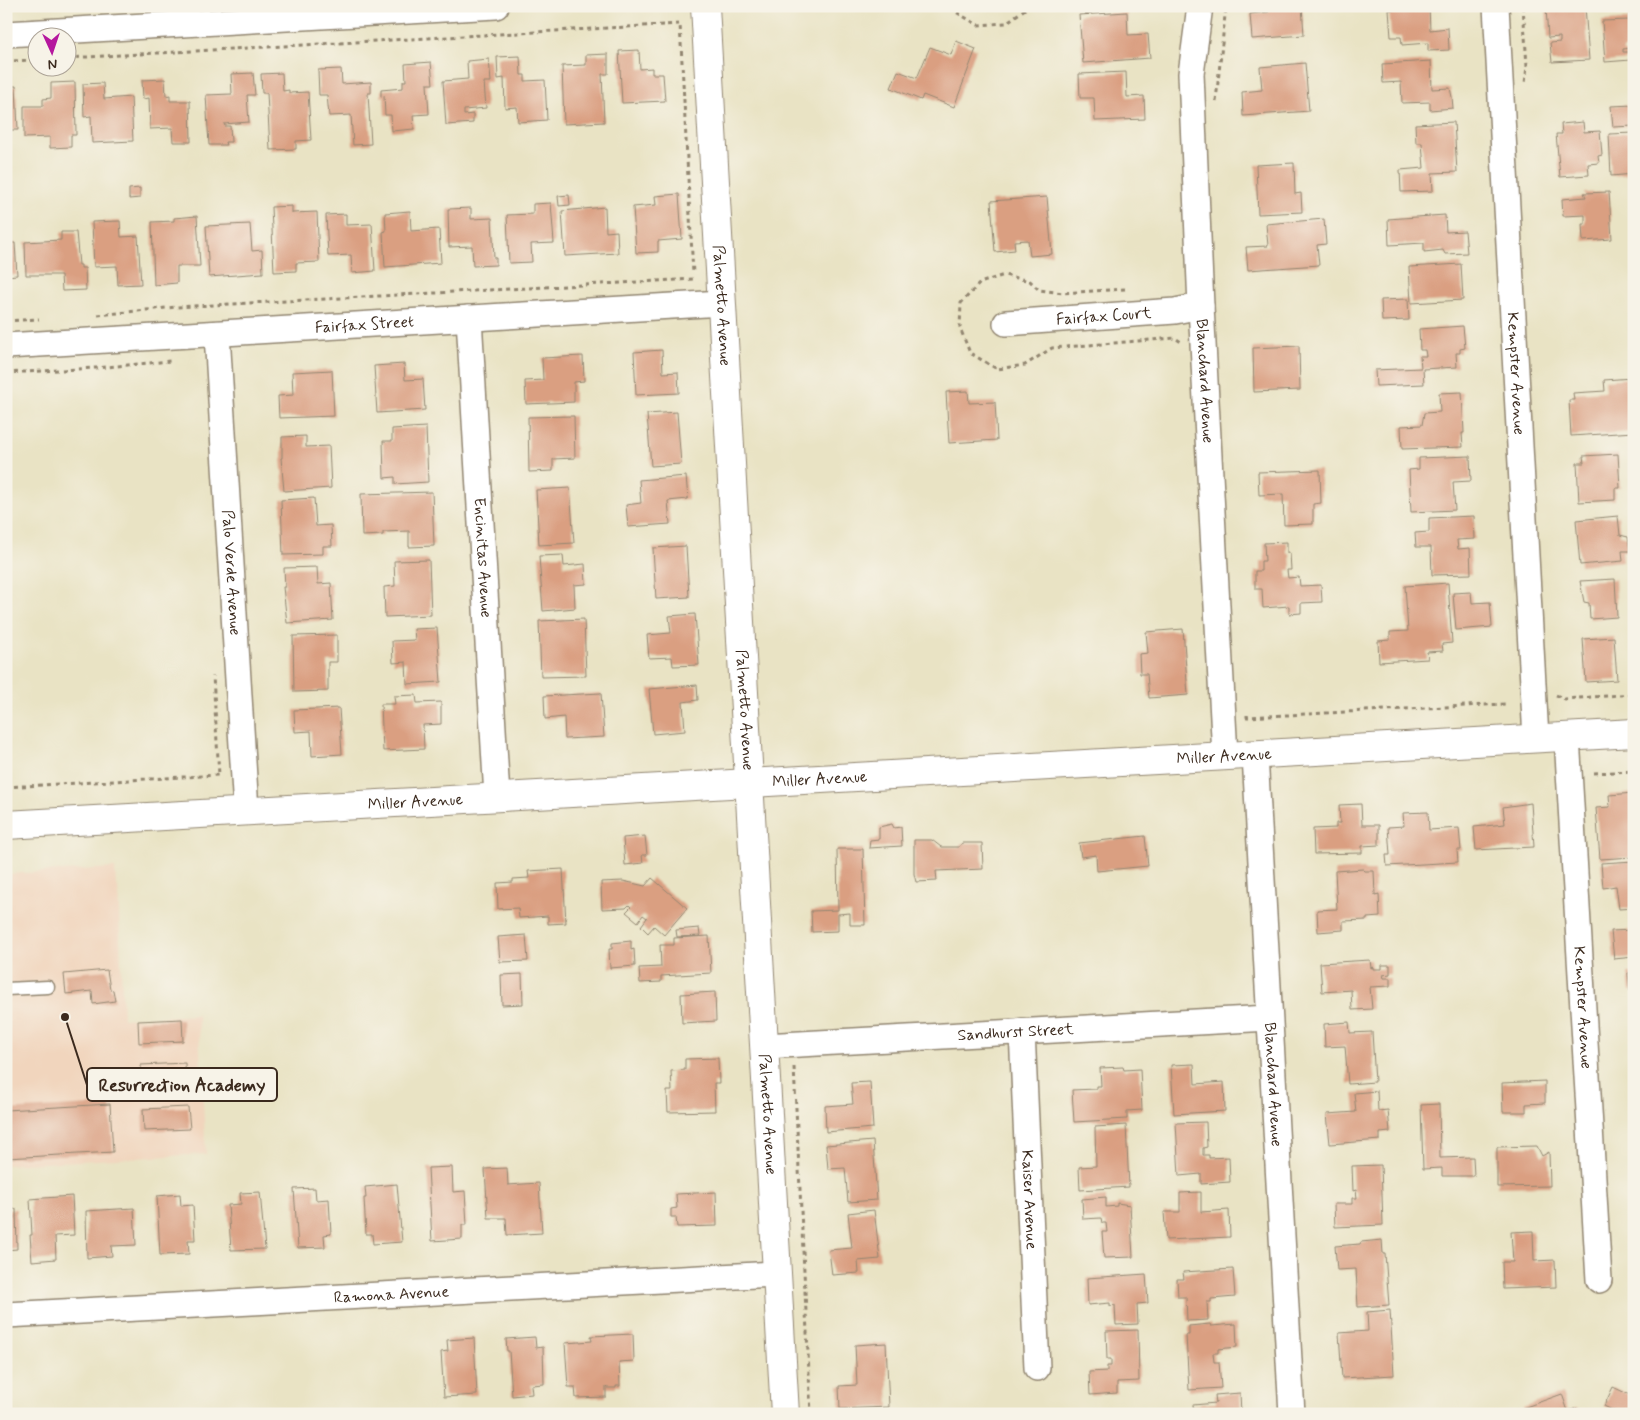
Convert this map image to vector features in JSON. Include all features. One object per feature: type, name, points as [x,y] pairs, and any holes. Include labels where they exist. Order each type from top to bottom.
[{"type":"street","points":[[6,34],[496,6]]},
{"type":"street","name":"Palmetto Avenue","points":[[705,6],[785,1414]]},
{"type":"street","name":"Blanchard Avenue","points":[[1200,6],[1191,74],[1201,306],[1225,756]]},
{"type":"street","name":"Kempster Avenue","points":[[1496,6],[1536,739]]},
{"type":"street","name":"Fairfax Street","points":[[6,346],[722,304]]},
{"type":"street","name":"Fairfax Court","points":[[1006,323],[1175,311],[1201,306]]},
{"type":"street","name":"Encinitas Avenue","points":[[469,318],[497,797]]},
{"type":"street","name":"Palo Verde Avenue","points":[[217,334],[246,811]]},
{"type":"street","name":"Miller Avenue","points":[[6,825],[1634,733]]},
{"type":"street","name":"Kempster Avenue","points":[[1567,737],[1599,1280]]},
{"type":"street","name":"Blanchard Avenue","points":[[1255,755],[1292,1414]]},
{"type":"street","name":"Sandhurst Street","points":[[764,1046],[1269,1018]]},
{"type":"street","name":"Kaiser Avenue","points":[[1022,1031],[1037,1368]]},
{"type":"street","name":"Ramona Avenue","points":[[6,1315],[776,1274]]},
{"type":"lane","points":[[6,989],[48,987]]},
{"type":"path","points":[[953,6],[956,12],[978,25],[1006,23],[1029,6]]},
{"type":"path","points":[[1214,104],[1217,99],[1226,6]]},
{"type":"path","points":[[1523,6],[1527,66],[1524,91]]},
{"type":"path","points":[[78,57],[680,24],[693,274]]},
{"type":"path","points":[[6,62],[28,61]]},
{"type":"path","points":[[90,316],[176,307],[694,279]]},
{"type":"path","points":[[6,321],[43,319]]},
{"type":"path","points":[[6,373],[96,368],[179,360]]},
{"type":"path","points":[[6,787],[219,775],[212,667]]},
{"type":"path","points":[[1556,686],[1556,696],[1565,699],[1634,694]]},
{"type":"path","points":[[1247,708],[1247,717],[1505,704]]},
{"type":"path","points":[[1594,773],[1634,771]]},
{"type":"path","points":[[794,1066],[811,1414]]},
{"type":"shaded area","points":[[115,868],[116,886],[118,886],[123,1019],[198,1015],[206,1154],[6,1165],[6,874]]},
{"type":"building","points":[[1268,6],[1302,6],[1304,35],[1252,39],[1250,14],[1269,12]]},
{"type":"building","points":[[1399,6],[1429,6],[1430,30],[1448,28],[1449,50],[1428,51],[1428,43],[1402,45],[1401,37],[1391,37],[1389,10],[1399,9]]},
{"type":"building","points":[[1585,6],[1589,60],[1552,62],[1550,43],[1560,42],[1560,37],[1548,38],[1546,8]]},
{"type":"building","points":[[1629,6],[1634,6],[1634,48],[1623,49],[1623,52],[1631,52],[1631,60],[1605,62],[1602,21],[1629,20]]},
{"type":"building","points":[[1127,12],[1128,35],[1148,34],[1150,58],[1083,63],[1079,15]]},
{"type":"building","points":[[956,41],[976,49],[954,107],[923,95],[921,100],[891,88],[898,71],[917,78],[930,47],[951,55]]},
{"type":"building","points":[[639,50],[640,69],[652,68],[652,74],[663,74],[665,101],[622,103],[619,51]]},
{"type":"building","points":[[608,54],[608,74],[602,74],[604,122],[564,124],[562,66],[586,65],[586,55]]},
{"type":"building","points":[[520,56],[521,75],[525,75],[525,81],[545,80],[547,120],[518,122],[517,107],[505,108],[504,78],[498,79],[497,57]]},
{"type":"building","points":[[489,59],[491,82],[484,82],[486,108],[464,110],[464,115],[473,114],[473,123],[446,125],[443,81],[468,79],[467,61]]},
{"type":"building","points":[[1431,61],[1432,89],[1450,88],[1453,108],[1430,110],[1430,102],[1402,103],[1401,82],[1383,83],[1382,64]]},
{"type":"building","points":[[431,62],[433,84],[427,84],[429,114],[413,115],[414,129],[392,131],[391,115],[385,115],[384,96],[381,97],[381,90],[403,88],[403,81],[406,81],[405,64]]},
{"type":"building","points":[[1305,63],[1309,111],[1243,116],[1242,92],[1262,90],[1260,67]]},
{"type":"building","points":[[341,69],[342,84],[371,82],[371,93],[368,93],[371,144],[353,145],[351,115],[329,116],[327,95],[319,95],[318,70]]},
{"type":"building","points":[[1126,72],[1127,97],[1144,96],[1145,119],[1095,121],[1094,98],[1080,98],[1079,74]]},
{"type":"building","points":[[253,73],[255,95],[247,95],[249,122],[224,124],[225,126],[230,126],[231,142],[225,142],[226,145],[209,145],[206,95],[232,94],[231,74]]},
{"type":"building","points":[[282,73],[283,91],[289,90],[289,93],[308,92],[311,140],[296,141],[296,149],[270,150],[267,93],[262,93],[261,74]]},
{"type":"building","points":[[165,79],[166,96],[170,95],[170,101],[190,101],[191,142],[173,142],[172,128],[150,129],[149,98],[143,99],[142,80]]},
{"type":"building","points":[[75,82],[76,135],[71,135],[71,147],[50,148],[50,137],[24,138],[24,106],[43,106],[43,99],[51,98],[51,83]]},
{"type":"building","points":[[103,83],[104,99],[131,97],[133,141],[92,143],[91,116],[84,117],[83,84]]},
{"type":"building","points":[[6,86],[16,86],[18,130],[9,130],[9,139],[6,139]]},
{"type":"building","points":[[1634,105],[1634,126],[1613,127],[1611,106]]},
{"type":"building","points":[[1454,122],[1457,172],[1432,173],[1433,191],[1401,192],[1400,170],[1424,168],[1422,143],[1416,143],[1415,124]]},
{"type":"building","points":[[1583,122],[1584,132],[1600,131],[1602,155],[1598,156],[1599,163],[1588,164],[1589,175],[1560,177],[1556,134],[1562,134],[1561,124]]},
{"type":"building","points":[[1634,133],[1634,174],[1611,176],[1609,134]]},
{"type":"building","points":[[1294,163],[1295,194],[1301,193],[1302,212],[1258,214],[1256,165]]},
{"type":"building","points":[[140,188],[140,198],[129,199],[129,189]]},
{"type":"building","points":[[1609,192],[1612,239],[1583,241],[1582,224],[1585,224],[1585,215],[1563,216],[1562,199],[1586,197],[1584,193]]},
{"type":"building","points":[[679,194],[682,239],[658,241],[658,252],[636,253],[633,207],[656,205],[655,196]]},
{"type":"building","points":[[569,195],[570,205],[559,206],[558,196]]},
{"type":"building","points":[[1047,197],[1052,254],[1030,256],[1028,240],[1014,241],[1015,250],[995,252],[991,201]]},
{"type":"building","points":[[551,203],[554,243],[531,244],[532,262],[509,263],[507,215],[533,214],[533,204]]},
{"type":"building","points":[[292,206],[292,213],[317,212],[319,262],[296,263],[296,271],[274,272],[271,207]]},
{"type":"building","points":[[605,207],[606,232],[617,231],[618,253],[565,256],[562,211]]},
{"type":"building","points":[[471,208],[471,219],[492,218],[496,265],[473,266],[472,246],[449,247],[448,209]]},
{"type":"building","points":[[410,211],[411,231],[439,229],[441,263],[385,267],[383,232],[386,231],[385,213]]},
{"type":"building","points":[[346,214],[346,225],[372,224],[375,271],[352,273],[351,255],[328,256],[326,215]]},
{"type":"building","points":[[1445,215],[1446,232],[1465,231],[1467,253],[1445,254],[1443,250],[1424,252],[1424,243],[1389,245],[1388,219]]},
{"type":"building","points":[[197,216],[200,266],[177,266],[177,283],[154,285],[152,222],[174,221],[174,218]]},
{"type":"building","points":[[1324,219],[1326,244],[1317,245],[1319,265],[1248,270],[1246,247],[1268,246],[1266,224]]},
{"type":"building","points":[[120,221],[121,237],[138,236],[141,284],[118,285],[117,266],[94,267],[92,222]]},
{"type":"building","points":[[250,224],[252,251],[262,250],[263,273],[209,277],[206,226]]},
{"type":"building","points":[[61,232],[76,232],[79,265],[81,265],[81,268],[85,268],[86,290],[62,291],[61,275],[26,275],[25,242],[61,240]]},
{"type":"building","points":[[6,243],[15,243],[17,275],[6,276]]},
{"type":"building","points":[[1461,264],[1463,300],[1411,303],[1409,267]]},
{"type":"building","points":[[1408,299],[1409,320],[1382,321],[1381,300]]},
{"type":"building","points":[[1463,326],[1465,348],[1460,349],[1460,353],[1456,353],[1457,367],[1423,369],[1424,384],[1376,386],[1375,370],[1421,368],[1420,356],[1426,356],[1425,350],[1420,350],[1419,329]]},
{"type":"building","points":[[1299,346],[1300,390],[1254,392],[1253,348]]},
{"type":"building","points":[[662,350],[663,373],[678,372],[679,393],[636,395],[634,352]]},
{"type":"building","points":[[583,356],[584,381],[574,382],[574,402],[526,404],[525,381],[543,380],[542,358]]},
{"type":"building","points":[[404,364],[405,380],[423,379],[425,410],[377,413],[374,366]]},
{"type":"building","points":[[332,370],[334,416],[279,418],[278,396],[293,395],[292,372]]},
{"type":"building","points":[[1632,378],[1634,432],[1571,436],[1569,400],[1574,400],[1573,393],[1605,391],[1604,380]]},
{"type":"building","points":[[968,391],[969,403],[995,402],[997,440],[949,443],[946,392]]},
{"type":"building","points":[[1462,392],[1463,447],[1402,449],[1401,426],[1422,425],[1424,413],[1440,412],[1439,393]]},
{"type":"building","points":[[677,412],[681,464],[651,466],[647,414]]},
{"type":"building","points":[[574,416],[575,458],[553,459],[553,471],[529,472],[528,417]]},
{"type":"building","points":[[426,427],[428,482],[395,484],[395,477],[384,478],[383,441],[392,441],[392,429]]},
{"type":"building","points":[[306,436],[306,447],[329,446],[331,488],[284,491],[281,458],[282,437]]},
{"type":"building","points":[[1618,454],[1620,488],[1615,488],[1615,500],[1579,502],[1577,463],[1584,463],[1583,456]]},
{"type":"building","points":[[1470,456],[1471,481],[1453,482],[1455,510],[1411,512],[1409,470],[1419,469],[1419,458]]},
{"type":"building","points":[[1320,470],[1321,503],[1313,504],[1313,524],[1284,525],[1283,494],[1259,495],[1258,472]]},
{"type":"building","points":[[686,476],[688,499],[668,501],[670,524],[628,527],[626,505],[641,503],[639,480]]},
{"type":"building","points":[[570,488],[574,543],[539,545],[536,490]]},
{"type":"building","points":[[432,492],[434,546],[409,547],[409,531],[383,532],[383,535],[362,536],[361,494]]},
{"type":"building","points":[[314,498],[316,526],[331,525],[332,546],[323,546],[323,554],[283,555],[281,500]]},
{"type":"building","points":[[1474,516],[1475,539],[1457,540],[1458,549],[1470,548],[1471,574],[1432,575],[1431,547],[1416,547],[1415,533],[1429,532],[1429,518]]},
{"type":"building","points":[[1618,516],[1620,535],[1628,537],[1630,551],[1622,551],[1623,561],[1580,565],[1576,520]]},
{"type":"building","points":[[1287,542],[1287,553],[1290,553],[1291,570],[1287,570],[1288,578],[1299,577],[1300,586],[1321,585],[1322,602],[1301,603],[1301,613],[1289,614],[1289,606],[1263,608],[1262,589],[1255,589],[1255,571],[1261,571],[1261,561],[1265,561],[1264,543]]},
{"type":"building","points":[[686,546],[689,597],[656,599],[653,548]]},
{"type":"building","points":[[563,555],[564,566],[585,564],[586,584],[574,585],[575,608],[543,611],[539,556]]},
{"type":"building","points":[[429,560],[431,615],[385,617],[384,587],[395,586],[394,561]]},
{"type":"building","points":[[317,567],[318,584],[331,583],[333,620],[287,623],[283,587],[285,587],[284,568]]},
{"type":"building","points":[[1615,579],[1617,617],[1590,619],[1589,603],[1584,602],[1580,581]]},
{"type":"building","points":[[1448,583],[1452,643],[1442,644],[1443,651],[1427,652],[1428,659],[1379,662],[1378,641],[1390,640],[1390,632],[1408,631],[1405,586]]},
{"type":"building","points":[[1471,592],[1472,603],[1490,602],[1492,627],[1456,630],[1453,593]]},
{"type":"building","points":[[695,614],[699,665],[673,666],[672,657],[649,658],[647,635],[671,633],[669,616]]},
{"type":"building","points":[[584,619],[586,676],[541,677],[539,621]]},
{"type":"building","points":[[437,628],[441,682],[407,684],[406,662],[393,663],[392,641],[415,640],[414,629]]},
{"type":"building","points":[[1183,629],[1188,695],[1149,698],[1147,674],[1140,674],[1139,654],[1148,653],[1146,632]]},
{"type":"building","points":[[337,635],[337,662],[328,662],[328,691],[294,692],[293,636]]},
{"type":"building","points":[[1614,637],[1617,680],[1586,682],[1583,639]]},
{"type":"building","points":[[697,685],[698,700],[683,702],[685,731],[653,734],[649,689]]},
{"type":"building","points":[[601,693],[604,737],[565,739],[564,717],[545,719],[544,696]]},
{"type":"building","points":[[416,695],[417,703],[441,702],[441,724],[423,725],[424,749],[383,751],[381,704],[395,704],[394,696]]},
{"type":"building","points":[[339,708],[342,754],[312,756],[311,731],[295,732],[294,710]]},
{"type":"building","points":[[1634,793],[1634,857],[1600,859],[1596,808],[1610,807],[1609,795]]},
{"type":"building","points":[[1531,803],[1534,847],[1476,850],[1474,827],[1505,824],[1503,807]]},
{"type":"building","points":[[1361,804],[1362,825],[1379,825],[1379,845],[1362,846],[1362,853],[1314,854],[1313,829],[1336,828],[1336,823],[1340,823],[1339,805]]},
{"type":"building","points":[[1428,812],[1429,830],[1459,828],[1461,850],[1457,850],[1458,862],[1387,866],[1386,855],[1390,855],[1388,827],[1404,826],[1403,813]]},
{"type":"building","points":[[892,824],[894,828],[901,827],[902,846],[869,848],[870,840],[879,839],[879,827]]},
{"type":"building","points":[[645,836],[647,855],[642,855],[643,863],[625,865],[623,838]]},
{"type":"building","points":[[1145,836],[1148,866],[1097,871],[1096,855],[1081,857],[1079,843]]},
{"type":"building","points":[[914,840],[932,840],[941,847],[959,847],[962,843],[982,843],[983,869],[936,871],[937,881],[916,882],[914,874]]},
{"type":"building","points":[[837,849],[863,849],[865,925],[850,925],[850,913],[838,914],[838,931],[812,932],[811,911],[838,910]]},
{"type":"building","points":[[1634,861],[1634,908],[1619,909],[1616,886],[1603,888],[1601,863]]},
{"type":"building","points":[[563,869],[566,923],[548,924],[548,916],[519,918],[518,908],[498,909],[497,883],[529,878],[528,871]]},
{"type":"building","points":[[1363,869],[1365,871],[1374,871],[1375,895],[1379,894],[1380,917],[1367,918],[1367,920],[1343,921],[1343,930],[1318,932],[1317,910],[1337,909],[1335,871]]},
{"type":"building","points":[[652,878],[687,908],[664,935],[654,926],[648,933],[641,926],[647,918],[643,915],[638,922],[626,912],[631,907],[629,905],[626,908],[602,909],[601,882],[623,881],[645,886]]},
{"type":"building","points":[[699,928],[700,936],[677,937],[676,930]]},
{"type":"building","points":[[1634,930],[1634,957],[1614,959],[1611,931]]},
{"type":"building","points":[[526,935],[528,961],[500,962],[498,937]]},
{"type":"building","points":[[709,936],[711,973],[661,976],[661,982],[640,983],[639,968],[661,967],[660,945],[674,945],[674,938]]},
{"type":"building","points":[[631,941],[631,950],[634,949],[635,966],[610,968],[609,949],[612,949],[612,943]]},
{"type":"building","points":[[1370,960],[1371,968],[1373,967],[1373,969],[1382,969],[1382,965],[1390,965],[1390,974],[1383,975],[1384,978],[1390,978],[1390,986],[1370,987],[1372,1009],[1352,1010],[1351,990],[1322,992],[1320,963]]},
{"type":"building","points":[[107,970],[110,989],[113,990],[115,1001],[93,1004],[92,991],[66,994],[64,974]]},
{"type":"building","points":[[1628,973],[1634,973],[1634,990],[1630,991]]},
{"type":"building","points":[[522,974],[523,1004],[502,1005],[501,975]]},
{"type":"building","points":[[715,992],[716,1021],[682,1023],[681,994]]},
{"type":"building","points":[[182,1019],[183,1041],[139,1043],[138,1021]]},
{"type":"building","points":[[1349,1022],[1350,1033],[1372,1032],[1375,1082],[1348,1084],[1345,1046],[1325,1047],[1324,1024]]},
{"type":"building","points":[[718,1058],[719,1083],[714,1083],[715,1111],[668,1112],[667,1091],[672,1091],[671,1071],[685,1070],[685,1059]]},
{"type":"building","points":[[185,1063],[186,1086],[142,1088],[141,1065]]},
{"type":"building","points":[[1194,1064],[1195,1084],[1224,1082],[1225,1111],[1174,1114],[1171,1065]]},
{"type":"building","points":[[1123,1067],[1124,1070],[1140,1069],[1142,1110],[1127,1111],[1127,1119],[1074,1122],[1072,1090],[1097,1089],[1097,1086],[1101,1086],[1100,1068]]},
{"type":"building","points":[[1545,1081],[1545,1103],[1526,1104],[1526,1112],[1503,1112],[1502,1083]]},
{"type":"building","points":[[870,1082],[873,1128],[826,1132],[825,1106],[853,1104],[851,1083]]},
{"type":"building","points":[[1630,1089],[1634,1089],[1634,1123],[1632,1123]]},
{"type":"building","points":[[1377,1091],[1378,1111],[1388,1110],[1390,1132],[1380,1133],[1380,1140],[1330,1144],[1327,1114],[1356,1112],[1354,1093]]},
{"type":"building","points":[[110,1104],[113,1152],[7,1158],[6,1110]]},
{"type":"building","points":[[1439,1104],[1440,1158],[1473,1157],[1474,1176],[1442,1176],[1442,1168],[1423,1169],[1421,1105]]},
{"type":"building","points":[[188,1107],[190,1129],[144,1131],[143,1109]]},
{"type":"building","points":[[1206,1122],[1207,1147],[1203,1148],[1203,1155],[1209,1155],[1209,1158],[1229,1157],[1230,1182],[1201,1184],[1201,1174],[1179,1176],[1176,1123]]},
{"type":"building","points":[[1126,1125],[1129,1187],[1080,1190],[1079,1167],[1096,1166],[1095,1127]]},
{"type":"building","points":[[873,1141],[877,1200],[848,1202],[845,1168],[828,1169],[826,1145]]},
{"type":"building","points":[[1537,1146],[1542,1156],[1549,1152],[1550,1186],[1497,1187],[1497,1147]]},
{"type":"building","points":[[1381,1165],[1383,1225],[1335,1227],[1334,1204],[1352,1204],[1352,1198],[1357,1198],[1356,1190],[1353,1191],[1352,1166]]},
{"type":"building","points":[[452,1167],[453,1192],[465,1191],[467,1225],[462,1225],[462,1239],[432,1241],[428,1168]]},
{"type":"building","points":[[507,1168],[508,1185],[539,1183],[542,1233],[507,1235],[506,1218],[488,1218],[485,1169]]},
{"type":"building","points":[[397,1184],[402,1242],[373,1244],[372,1234],[366,1234],[365,1187]]},
{"type":"building","points":[[315,1188],[316,1200],[329,1199],[331,1234],[324,1235],[325,1247],[298,1248],[294,1189]]},
{"type":"building","points":[[260,1192],[265,1249],[231,1250],[228,1205],[241,1204],[240,1193]]},
{"type":"building","points":[[716,1192],[717,1226],[677,1227],[676,1217],[671,1217],[671,1209],[677,1208],[676,1194]]},
{"type":"building","points":[[1201,1192],[1201,1212],[1229,1210],[1230,1237],[1166,1240],[1164,1212],[1180,1212],[1180,1193]]},
{"type":"building","points":[[180,1194],[181,1206],[193,1205],[195,1240],[188,1240],[189,1254],[160,1255],[157,1196]]},
{"type":"building","points":[[72,1196],[74,1235],[55,1236],[56,1259],[32,1261],[30,1199]]},
{"type":"building","points":[[1106,1197],[1106,1207],[1117,1206],[1117,1203],[1130,1205],[1133,1257],[1104,1258],[1102,1232],[1107,1232],[1106,1223],[1102,1223],[1101,1218],[1083,1219],[1082,1199]]},
{"type":"building","points":[[134,1208],[136,1245],[111,1246],[112,1256],[87,1258],[86,1211]]},
{"type":"building","points":[[16,1209],[17,1249],[6,1250],[6,1210]]},
{"type":"building","points":[[874,1210],[880,1259],[858,1261],[859,1273],[832,1275],[829,1250],[852,1248],[848,1213]]},
{"type":"building","points":[[1533,1231],[1534,1261],[1555,1260],[1556,1287],[1503,1289],[1502,1262],[1513,1262],[1511,1232]]},
{"type":"building","points":[[1382,1240],[1389,1305],[1358,1307],[1356,1269],[1337,1270],[1335,1246]]},
{"type":"building","points":[[1233,1269],[1235,1297],[1211,1299],[1211,1302],[1207,1302],[1208,1320],[1187,1321],[1186,1297],[1178,1297],[1177,1279],[1184,1279],[1183,1272]]},
{"type":"building","points":[[1146,1274],[1148,1303],[1137,1304],[1138,1324],[1116,1325],[1115,1305],[1110,1306],[1110,1303],[1088,1305],[1087,1278]]},
{"type":"building","points":[[1390,1310],[1394,1375],[1342,1378],[1339,1333],[1368,1331],[1367,1312]]},
{"type":"building","points":[[1210,1324],[1211,1326],[1236,1324],[1237,1347],[1218,1349],[1218,1353],[1213,1353],[1214,1362],[1219,1362],[1221,1388],[1189,1390],[1186,1335],[1189,1335],[1189,1326]]},
{"type":"building","points":[[1138,1330],[1139,1381],[1117,1382],[1117,1393],[1090,1395],[1089,1372],[1107,1371],[1107,1366],[1111,1366],[1111,1359],[1107,1359],[1106,1331]]},
{"type":"building","points":[[633,1334],[634,1361],[619,1362],[620,1386],[616,1386],[616,1388],[606,1387],[606,1397],[576,1398],[575,1387],[568,1387],[565,1343],[592,1341],[591,1336]]},
{"type":"building","points":[[535,1337],[536,1348],[543,1347],[544,1384],[531,1385],[532,1394],[512,1396],[509,1351],[507,1351],[506,1339]]},
{"type":"building","points":[[474,1338],[477,1395],[444,1397],[441,1352],[448,1351],[447,1340]]},
{"type":"building","points":[[886,1343],[889,1407],[840,1409],[839,1386],[857,1385],[855,1345]]},
{"type":"building","points":[[1613,1387],[1634,1397],[1634,1414],[1615,1414],[1616,1412],[1604,1406]]},
{"type":"building","points":[[1240,1393],[1241,1414],[1194,1414],[1193,1405],[1216,1403],[1215,1395]]},
{"type":"building","points":[[1562,1394],[1568,1411],[1577,1408],[1579,1414],[1525,1414],[1523,1408]]},
{"type":"place","name":"Resurrection Academy","points":[[65,1017]]}]
